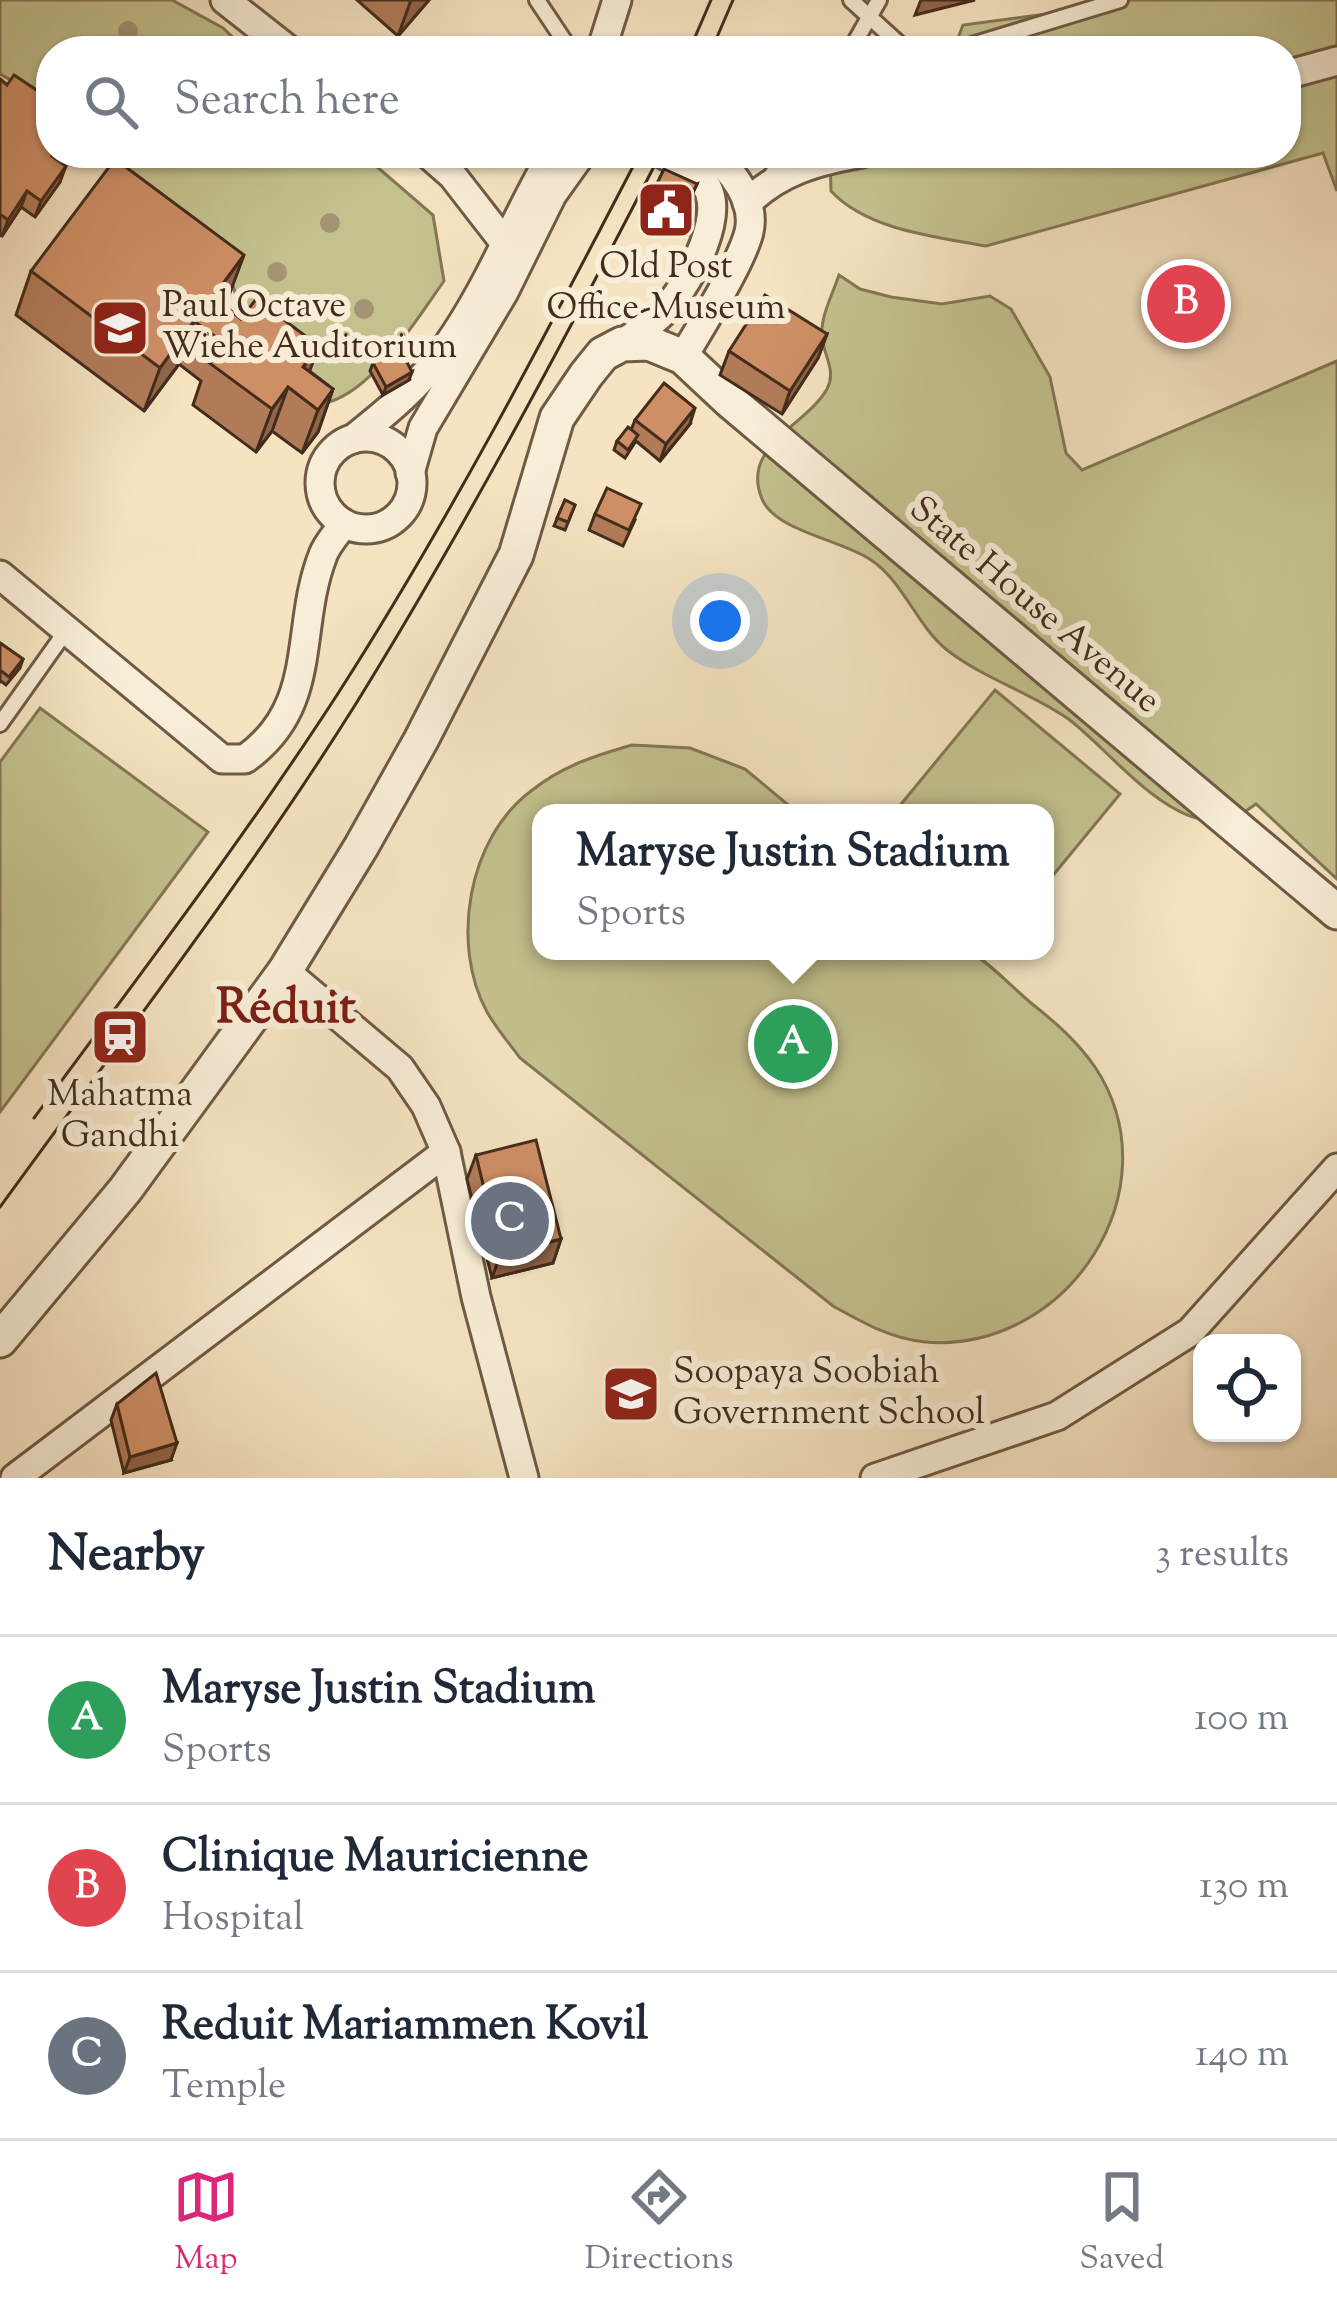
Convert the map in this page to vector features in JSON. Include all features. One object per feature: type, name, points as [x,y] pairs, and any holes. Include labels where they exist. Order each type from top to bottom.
[{"type":"street","points":[[225,0],[271,36]]},
{"type":"street","points":[[605,36],[616,0]]},
{"type":"street","points":[[1301,71],[1337,61]]},
{"type":"street","points":[[442,168],[505,242]]},
{"type":"street","points":[[545,168],[474,305],[443,352],[398,404],[334,449],[320,476],[325,507],[344,524],[363,530],[393,521],[411,496],[410,473],[423,428],[571,168]]},
{"type":"street","points":[[0,1340],[125,1190],[285,971],[421,740],[516,555],[557,418],[603,354],[667,308],[698,257],[712,222],[711,194],[703,180],[684,168]]},
{"type":"street","points":[[726,168],[756,194]]},
{"type":"street","points":[[756,194],[804,168]]},
{"type":"street","points":[[463,190],[477,231],[474,305]]},
{"type":"street","points":[[622,344],[649,343],[683,357],[750,230],[756,194]]},
{"type":"street","name":"State House Avenue","points":[[683,357],[1337,912]]},
{"type":"street","points":[[352,439],[390,443],[410,473]]},
{"type":"street","points":[[0,575],[222,760],[245,759],[277,732],[295,699],[323,553],[344,524]]},
{"type":"street","points":[[285,971],[400,1067],[426,1106],[446,1152],[476,1298],[524,1478]]},
{"type":"street","points":[[15,1478],[446,1152]]},
{"type":"street","points":[[875,1478],[1058,1416],[1190,1332],[1337,1168]]},
{"type":"lane","points":[[536,0],[561,36]]},
{"type":"lane","points":[[850,0],[889,36]]},
{"type":"lane","points":[[860,36],[879,0]]},
{"type":"lane","points":[[1001,36],[1120,0]]},
{"type":"lane","points":[[756,194],[775,168]]},
{"type":"lane","points":[[0,724],[66,631]]},
{"type":"shaded area","points":[[0,0],[172,0],[231,36],[36,36],[36,97],[0,74]]},
{"type":"shaded area","points":[[1104,0],[1337,0],[1337,191],[1323,153],[1301,159],[1301,36],[959,36],[963,25],[1069,11]]},
{"type":"shaded area","points":[[113,168],[378,168],[433,215],[444,281],[378,368],[363,383],[329,402],[266,351],[243,321],[230,275]]},
{"type":"shaded area","points":[[830,168],[1269,168],[986,246],[883,223],[863,215],[831,191]]},
{"type":"shaded area","points":[[839,275],[860,289],[891,297],[942,304],[990,296],[1011,309],[1050,377],[1066,453],[1082,470],[1337,361],[1337,879],[1256,804],[1233,818],[1211,821],[1165,803],[1067,718],[947,650],[871,560],[795,527],[769,510],[758,481],[760,465],[767,451],[817,402],[830,382],[822,329]]},
{"type":"shaded area","points":[[995,690],[1120,794],[1054,874],[1054,804],[901,804]]},
{"type":"shaded area","points":[[40,708],[208,832],[0,1112],[0,762]]},
{"type":"shaded area","points":[[632,745],[690,748],[745,769],[787,804],[532,804],[532,960],[982,960],[1081,1049],[1117,1114],[1123,1163],[1114,1211],[1094,1255],[1063,1292],[1023,1321],[976,1339],[925,1342],[877,1329],[833,1306],[520,1058],[487,1012],[476,985],[469,955],[472,894],[492,836],[510,811],[531,791],[579,763]]},
{"type":"building","points":[[14,75],[36,90],[36,168],[65,168],[41,201],[27,191],[8,220],[0,214],[0,79],[7,85]]},
{"type":"building","points":[[108,168],[127,168],[244,255],[213,297],[241,319],[256,299],[319,346],[303,367],[333,389],[318,410],[288,387],[272,409],[208,362],[223,342],[194,321],[160,368],[31,271]]},
{"type":"building","points":[[664,169],[697,184],[679,220],[648,202]]},
{"type":"building","points":[[765,295],[827,334],[790,391],[729,351]]},
{"type":"building","points":[[400,349],[412,372],[386,387],[373,363]]},
{"type":"building","points":[[664,383],[695,408],[666,444],[635,420]]},
{"type":"building","points":[[628,427],[638,435],[628,450],[617,441]]},
{"type":"building","points":[[607,488],[641,504],[629,530],[595,514]]},
{"type":"building","points":[[565,500],[575,505],[568,522],[557,518]]},
{"type":"building","points":[[0,643],[23,659],[9,677],[0,670]]},
{"type":"building","points":[[536,1140],[561,1239],[500,1255],[476,1155]]},
{"type":"building","points":[[156,1373],[177,1443],[130,1457],[117,1404]]},
{"type":"tram line","points":[[695,36],[711,0]]},
{"type":"tram line","points":[[717,36],[733,0]]},
{"type":"tram line","points":[[34,1118],[227,856],[337,695],[457,495],[632,168]]},
{"type":"tram line","points":[[0,1207],[228,894],[357,702],[514,430],[653,168]]},
{"type":"place","name":"Old Post Office-Museum","points":[[666,210]]},
{"type":"place","name":"Clinique Mauricienne","points":[[1186,304]]},
{"type":"place","name":"Paul Octave Wiehe Auditorium","points":[[120,328]]},
{"type":"place","name":"Mahatma Gandhi","points":[[120,1037]]},
{"type":"place","name":"Maryse Justin Stadium","points":[[793,1044]]},
{"type":"place","name":"Reduit Mariammen Kovil","points":[[510,1221]]},
{"type":"place","name":"Soopaya Soobiah Government School","points":[[631,1394]]},
{"type":"district","name":"Réduit","points":[[286,1010]]}]
